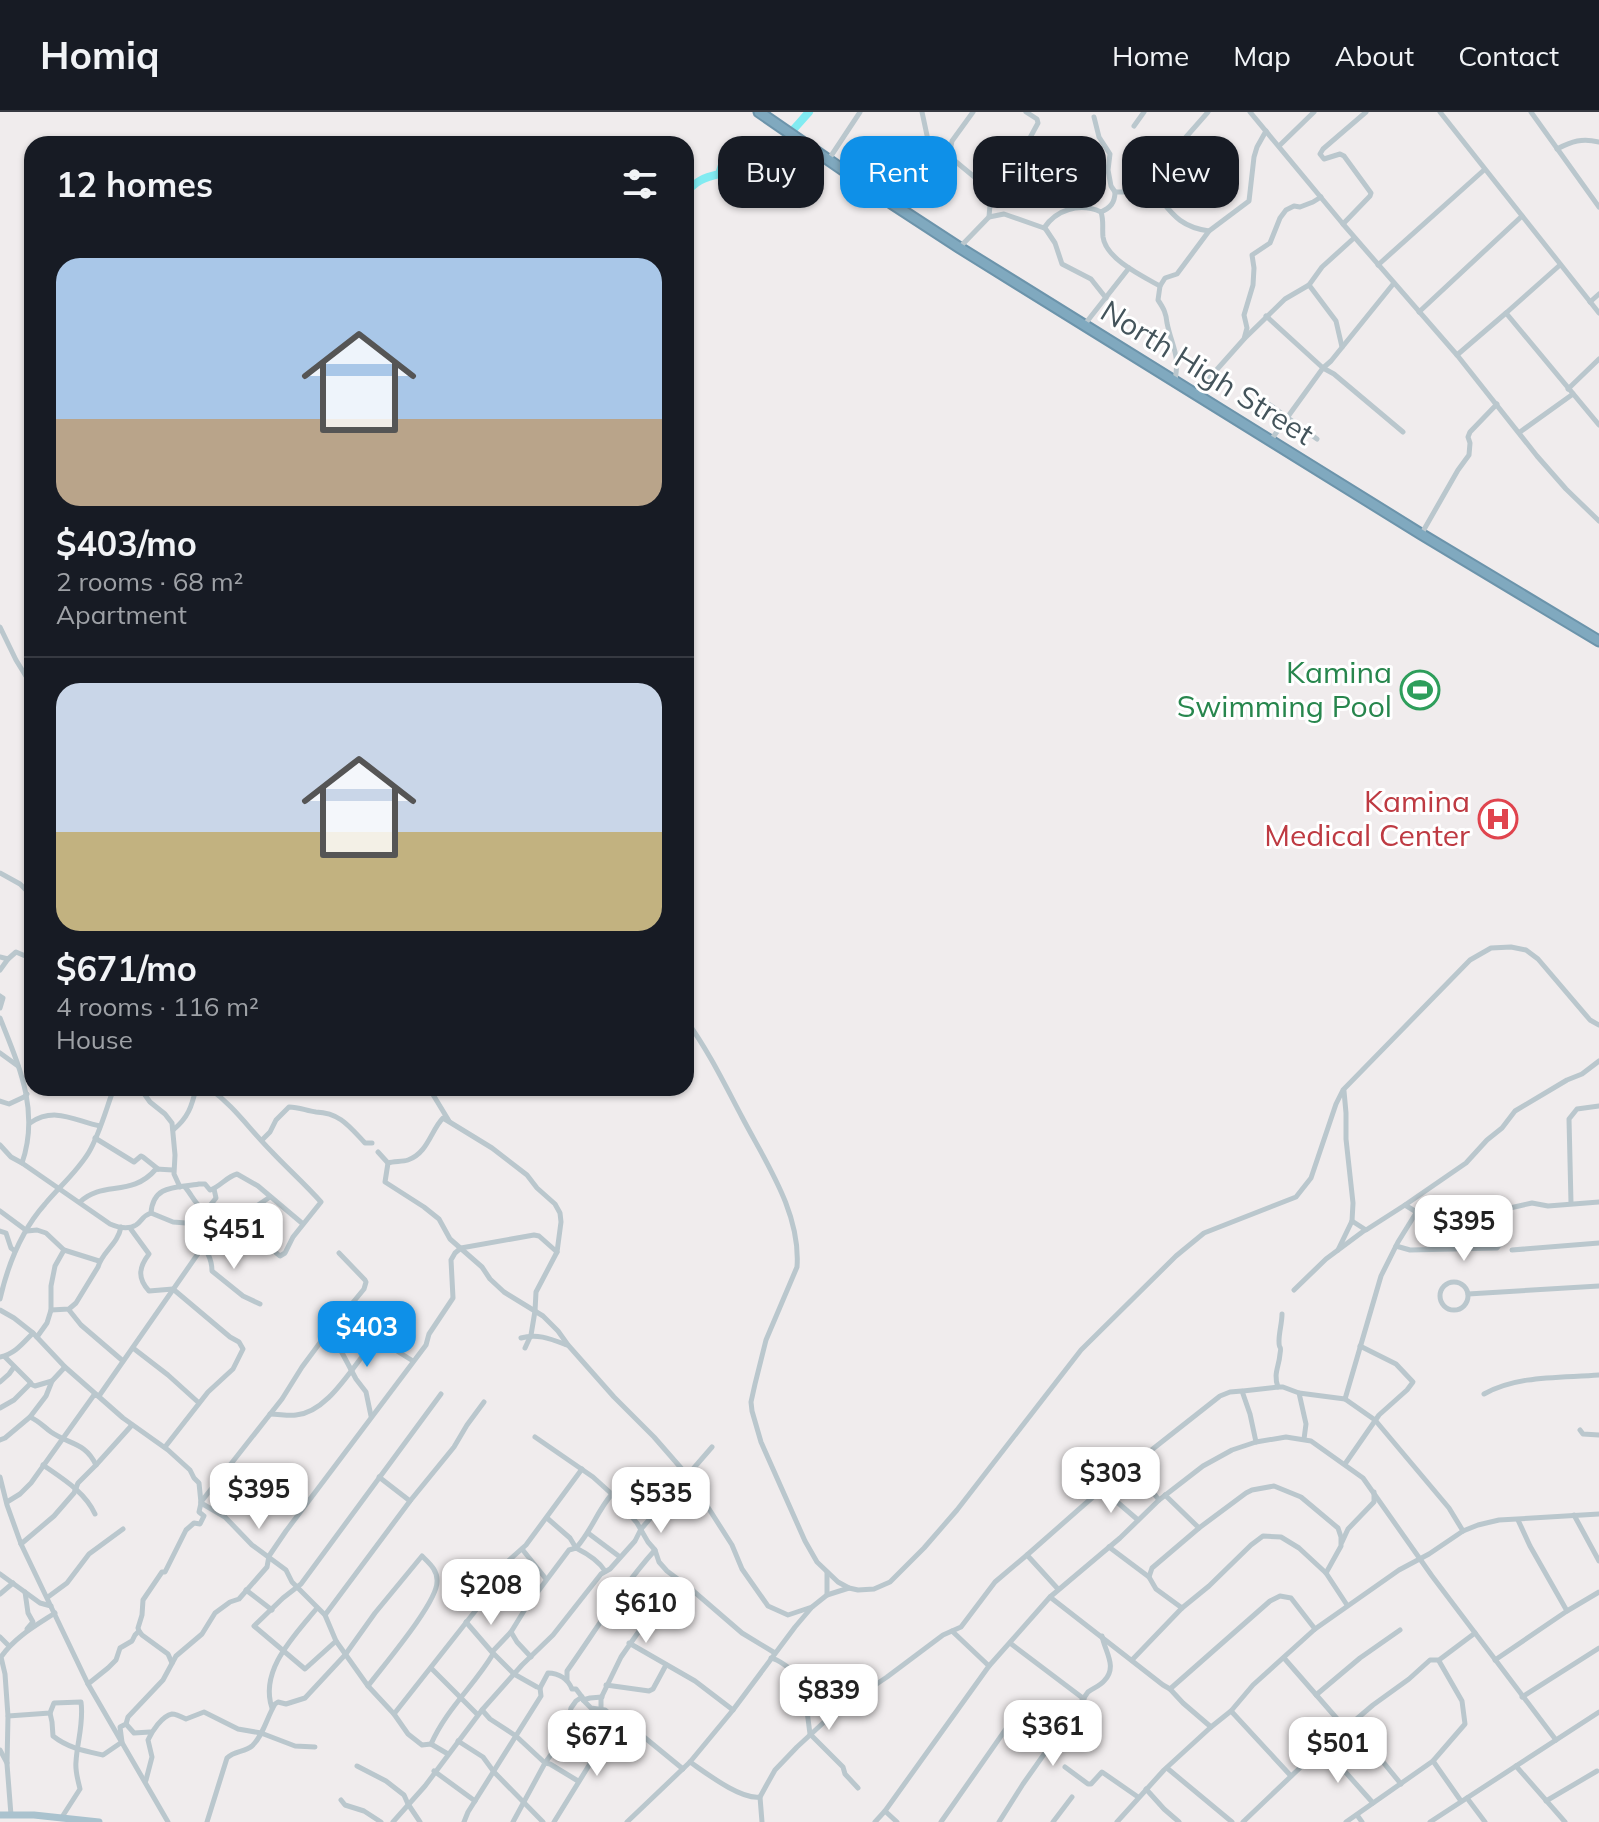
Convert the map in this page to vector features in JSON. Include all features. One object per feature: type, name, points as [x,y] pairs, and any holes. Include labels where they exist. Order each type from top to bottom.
[{"type":"highway","name":"North High Street","points":[[759,112],[840,167]]},
{"type":"highway","name":"North High Street","points":[[899,208],[1421,534],[1599,641]]},
{"type":"main road","points":[[0,1815],[99,1822]]},
{"type":"street","points":[[829,159],[860,112]]},
{"type":"street","points":[[922,112],[927,136]]},
{"type":"street","points":[[973,112],[952,141],[949,156],[973,176]]},
{"type":"street","points":[[1026,112],[1038,123],[1031,136]]},
{"type":"street","points":[[1134,126],[1144,112]]},
{"type":"street","points":[[1187,136],[1208,112]]},
{"type":"street","points":[[1251,112],[1566,489],[1599,521]]},
{"type":"street","points":[[1279,146],[1314,112]]},
{"type":"street","points":[[1343,224],[1371,193],[1344,156],[1340,154],[1324,159],[1320,154],[1366,112]]},
{"type":"street","points":[[1440,112],[1599,313]]},
{"type":"street","points":[[1531,112],[1599,207]]},
{"type":"street","points":[[1045,228],[1051,217],[1066,210],[1088,207],[1101,212],[1109,208],[1115,199],[1108,170],[1110,154],[1099,137],[1094,117]]},
{"type":"street","points":[[1175,381],[1176,350],[1167,323],[1167,312],[1158,300],[1160,286],[1165,278],[1177,274],[1209,231],[1249,201],[1254,157],[1266,131]]},
{"type":"street","points":[[1557,149],[1571,141],[1599,142]]},
{"type":"street","points":[[1378,265],[1484,170]]},
{"type":"street","points":[[1115,192],[1122,192]]},
{"type":"street","points":[[1244,339],[1247,328],[1244,315],[1253,285],[1252,255],[1270,243],[1286,210],[1321,197]]},
{"type":"street","points":[[960,248],[989,217],[991,208]]},
{"type":"street","points":[[1168,208],[1173,216],[1191,228],[1209,231]]},
{"type":"street","points":[[1101,212],[1103,240],[1112,254],[1160,286]]},
{"type":"street","points":[[989,217],[1004,214],[1045,228],[1055,243],[1062,264],[1091,279],[1106,298]]},
{"type":"street","points":[[1419,312],[1522,216]]},
{"type":"street","points":[[1195,394],[1266,316],[1285,299],[1309,285],[1322,267],[1355,238]]},
{"type":"street","points":[[1457,355],[1560,265]]},
{"type":"street","points":[[1084,325],[1129,268]]},
{"type":"street","points":[[1271,440],[1323,368],[1394,283]]},
{"type":"street","points":[[1309,285],[1336,321],[1342,347]]},
{"type":"street","points":[[1590,302],[1599,294]]},
{"type":"street","points":[[1506,313],[1599,425]]},
{"type":"street","points":[[1266,316],[1323,368],[1403,432]]},
{"type":"street","points":[[1520,432],[1571,392],[1599,359]]},
{"type":"street","points":[[1421,534],[1469,455],[1470,432],[1497,404]]},
{"type":"street","points":[[1270,405],[1317,439]]},
{"type":"street","points":[[0,627],[24,673]]},
{"type":"street","points":[[0,873],[24,888]]},
{"type":"street","points":[[694,1034],[776,1183],[795,1234],[797,1267],[766,1340],[751,1402],[761,1442],[817,1562],[838,1582],[858,1590],[874,1589],[890,1582],[924,1548],[1081,1350],[1176,1256],[1204,1233],[1296,1197],[1314,1171],[1343,1090],[1470,960],[1491,948],[1526,950],[1538,959],[1590,1020],[1599,1025]]},
{"type":"street","points":[[0,970],[16,952],[24,955]]},
{"type":"street","points":[[0,957],[8,959]]},
{"type":"street","points":[[0,996],[3,998],[0,1008]]},
{"type":"street","points":[[0,1018],[24,1085]]},
{"type":"street","points":[[0,1053],[18,1066]]},
{"type":"street","points":[[1294,1290],[1338,1250],[1466,1163],[1502,1128],[1511,1113],[1582,1074],[1599,1061]]},
{"type":"street","points":[[1338,1250],[1352,1221],[1353,1195],[1343,1090]]},
{"type":"street","points":[[0,1101],[9,1104],[25,1096]]},
{"type":"street","points":[[22,1163],[30,1137],[27,1096]]},
{"type":"street","points":[[0,1298],[8,1261],[45,1204],[78,1168],[95,1138],[111,1096]]},
{"type":"street","points":[[146,1096],[169,1119],[175,1155],[173,1170],[182,1187],[204,1211],[213,1215],[227,1235],[265,1243],[280,1256],[321,1202],[220,1096]]},
{"type":"street","points":[[173,1130],[192,1108],[194,1096]]},
{"type":"street","points":[[434,1096],[450,1122]]},
{"type":"street","points":[[1571,1203],[1569,1119],[1577,1109],[1599,1106]]},
{"type":"street","points":[[262,1140],[289,1107],[298,1107],[314,1112],[325,1111],[340,1118],[365,1143],[372,1143]]},
{"type":"street","points":[[30,1123],[42,1117],[67,1116],[100,1126]]},
{"type":"street","points":[[388,1163],[408,1160],[429,1141],[436,1124],[443,1118],[492,1148],[527,1175],[555,1204],[561,1222],[557,1252],[536,1292],[531,1335],[525,1348]]},
{"type":"street","points":[[95,1138],[134,1162],[141,1156],[158,1169]]},
{"type":"street","points":[[0,1145],[11,1157],[110,1224],[135,1226],[151,1213],[173,1222],[196,1223],[204,1231],[204,1245],[211,1257],[212,1271],[243,1296],[260,1304]]},
{"type":"street","points":[[378,1152],[388,1163]]},
{"type":"street","points":[[388,1163],[385,1182],[439,1219],[446,1234],[482,1267],[490,1279],[558,1331],[614,1397],[654,1437],[688,1476],[732,1545],[742,1569],[760,1597],[768,1606],[788,1615],[795,1627]]},
{"type":"street","points":[[80,1202],[94,1192],[127,1188],[143,1182],[156,1169],[173,1170]]},
{"type":"street","points":[[214,1189],[222,1180],[237,1174],[258,1186],[303,1224]]},
{"type":"street","points":[[151,1213],[152,1203],[160,1192],[167,1189],[205,1184],[210,1190],[214,1189]]},
{"type":"street","points":[[196,1223],[216,1198],[214,1189]]},
{"type":"street","points":[[99,1396],[204,1245],[232,1220],[270,1197]]},
{"type":"street","points":[[1345,1399],[1381,1276],[1416,1213],[1438,1207],[1501,1210],[1532,1203],[1548,1206],[1599,1202]]},
{"type":"street","points":[[1405,1205],[1416,1213]]},
{"type":"street","points":[[0,1211],[27,1231],[46,1233],[64,1250],[99,1261]]},
{"type":"street","points":[[1352,1221],[1366,1230]]},
{"type":"street","points":[[51,1310],[69,1309],[76,1303],[99,1261],[119,1237],[121,1227]]},
{"type":"street","points":[[129,1227],[149,1254],[141,1267],[141,1280],[145,1287],[149,1291],[173,1289],[239,1342],[243,1349],[233,1369],[208,1392],[165,1447]]},
{"type":"street","points":[[0,1231],[6,1233],[15,1251]]},
{"type":"street","points":[[1396,1246],[1410,1250],[1497,1248],[1501,1231]]},
{"type":"street","points":[[122,1742],[120,1727],[126,1724],[128,1717],[163,1680],[186,1646],[202,1634],[215,1613],[239,1599],[267,1567],[269,1556],[286,1531],[426,1345],[429,1334],[453,1298],[451,1257],[461,1248],[536,1235],[557,1252]]},
{"type":"street","points":[[1512,1250],[1599,1243]]},
{"type":"street","points":[[52,1381],[35,1386],[2,1357],[16,1350],[47,1323],[51,1310],[52,1278],[64,1250]]},
{"type":"street","points":[[201,1503],[364,1289],[366,1282],[339,1253]]},
{"type":"street","points":[[1452,1282],[1463,1285],[1468,1294],[1465,1305],[1455,1310],[1445,1307],[1440,1297],[1443,1287],[1452,1282]]},
{"type":"street","points":[[1468,1294],[1599,1286]]},
{"type":"street","points":[[69,1309],[81,1325],[123,1361]]},
{"type":"street","points":[[0,1310],[35,1335],[65,1367],[132,1425],[165,1447],[199,1483],[199,1512],[204,1516],[200,1524],[194,1523],[186,1530],[165,1572],[143,1600],[139,1631],[132,1641],[120,1648],[116,1660],[88,1684]]},
{"type":"street","points":[[1278,1387],[1275,1377],[1281,1354],[1282,1314]]},
{"type":"street","points":[[333,1326],[335,1338],[351,1370],[366,1392],[371,1417]]},
{"type":"street","points":[[521,1338],[541,1336],[568,1345]]},
{"type":"street","points":[[270,1414],[297,1415],[319,1406],[378,1340],[413,1361]]},
{"type":"street","points":[[1345,1464],[1375,1420],[1413,1382],[1396,1364],[1360,1346]]},
{"type":"street","points":[[133,1348],[199,1403]]},
{"type":"street","points":[[0,1382],[14,1367]]},
{"type":"street","points":[[0,1440],[30,1417],[46,1396],[52,1381],[65,1367]]},
{"type":"street","points":[[1484,1394],[1532,1379],[1599,1375]]},
{"type":"street","points":[[0,1408],[14,1400],[31,1383]]},
{"type":"street","points":[[762,1822],[761,1800],[775,1770],[810,1734],[835,1712],[961,1627],[995,1582],[1102,1489],[1220,1396],[1230,1392],[1283,1387],[1299,1393],[1345,1399],[1375,1420],[1449,1508],[1463,1531]]},
{"type":"street","points":[[1242,1391],[1256,1442]]},
{"type":"street","points":[[1299,1393],[1306,1424],[1304,1439]]},
{"type":"street","points":[[336,1641],[305,1669],[254,1626],[297,1587],[441,1394]]},
{"type":"street","points":[[0,1510],[20,1494],[94,1395],[99,1396]]},
{"type":"street","points":[[325,1615],[454,1447],[484,1402]]},
{"type":"street","points":[[30,1417],[63,1439],[75,1443],[93,1457],[96,1465]]},
{"type":"street","points":[[21,1544],[54,1516],[132,1425]]},
{"type":"street","points":[[1580,1430],[1583,1434],[1599,1435]]},
{"type":"street","points":[[535,1437],[612,1494],[641,1529],[662,1567],[742,1633],[787,1664],[835,1712]]},
{"type":"street","points":[[875,1822],[989,1666],[1058,1589],[1162,1498],[1216,1457],[1256,1442],[1286,1437],[1304,1439],[1318,1445],[1363,1478],[1556,1740]]},
{"type":"street","points":[[393,1822],[425,1786],[480,1712],[553,1635],[598,1577],[613,1566],[635,1541],[641,1529],[712,1447]]},
{"type":"street","points":[[43,1465],[68,1481],[95,1514]]},
{"type":"street","points":[[1132,1466],[1162,1498],[1199,1528]]},
{"type":"street","points":[[394,1714],[466,1622],[506,1563],[522,1549],[582,1469]]},
{"type":"street","points":[[0,1477],[21,1544],[38,1582],[88,1684],[168,1822]]},
{"type":"street","points":[[379,1477],[410,1501]]},
{"type":"street","points":[[1149,1577],[1152,1568],[1246,1493],[1274,1486],[1312,1504],[1338,1528],[1342,1542]]},
{"type":"street","points":[[1102,1489],[1138,1520]]},
{"type":"street","points":[[1326,1573],[1348,1529],[1374,1502],[1374,1491]]},
{"type":"street","points":[[431,1744],[439,1725],[511,1632],[546,1579],[569,1550],[576,1548],[588,1533],[612,1494]]},
{"type":"street","points":[[201,1503],[225,1517],[252,1545],[286,1570],[290,1579],[325,1615],[336,1641],[368,1686],[415,1740],[422,1745],[431,1744],[448,1754]]},
{"type":"street","points":[[1117,1822],[1167,1768],[1315,1629],[1399,1570],[1478,1525],[1499,1520],[1599,1514]]},
{"type":"street","points":[[1574,1515],[1599,1561]]},
{"type":"street","points":[[547,1518],[570,1538],[576,1548],[605,1571]]},
{"type":"street","points":[[1518,1520],[1567,1611]]},
{"type":"street","points":[[48,1597],[67,1583],[89,1554],[123,1529]]},
{"type":"street","points":[[588,1533],[620,1557]]},
{"type":"street","points":[[1132,1660],[1182,1608],[1263,1536],[1281,1537],[1292,1543],[1326,1573],[1347,1605]]},
{"type":"street","points":[[1109,1547],[1149,1577],[1156,1589],[1182,1608]]},
{"type":"street","points":[[522,1549],[546,1579]]},
{"type":"street","points":[[655,1550],[636,1570],[601,1619],[567,1671],[568,1681],[591,1708],[605,1710],[683,1769]]},
{"type":"street","points":[[1027,1555],[1058,1589]]},
{"type":"street","points":[[207,1822],[227,1758],[232,1753],[250,1748],[278,1702],[286,1704],[305,1698],[345,1655],[422,1556],[435,1570],[436,1591],[368,1686]]},
{"type":"street","points":[[827,1571],[827,1595]]},
{"type":"street","points":[[0,1574],[40,1603],[52,1607]]},
{"type":"street","points":[[601,1710],[606,1685],[629,1643],[676,1577]]},
{"type":"street","points":[[495,1582],[509,1589],[527,1606]]},
{"type":"street","points":[[0,1594],[13,1583]]},
{"type":"street","points":[[627,1822],[690,1762],[812,1607],[827,1595],[849,1588]]},
{"type":"street","points":[[246,1590],[272,1610]]},
{"type":"street","points":[[24,1633],[33,1622],[28,1613],[25,1592]]},
{"type":"street","points":[[1495,1660],[1599,1592]]},
{"type":"street","points":[[1170,1689],[1280,1596],[1291,1598],[1315,1629]]},
{"type":"street","points":[[1050,1597],[1170,1689],[1211,1727]]},
{"type":"street","points":[[788,1615],[812,1607]]},
{"type":"street","points":[[272,1709],[269,1691],[282,1652],[317,1608]]},
{"type":"street","points":[[11,1815],[7,1764],[8,1714],[1,1660],[9,1646],[55,1613]]},
{"type":"street","points":[[466,1622],[514,1674],[540,1688]]},
{"type":"street","points":[[1316,1695],[1400,1630]]},
{"type":"street","points":[[139,1631],[168,1654],[172,1663]]},
{"type":"street","points":[[952,1631],[989,1666]]},
{"type":"street","points":[[511,1632],[531,1657]]},
{"type":"street","points":[[1243,1822],[1373,1705],[1430,1660],[1439,1660],[1475,1633]]},
{"type":"street","points":[[999,1822],[1090,1689],[1103,1683],[1112,1667],[1102,1636]]},
{"type":"street","points":[[0,1637],[9,1646]]},
{"type":"street","points":[[629,1643],[695,1681],[733,1710]]},
{"type":"street","points":[[1010,1643],[1084,1699]]},
{"type":"street","points":[[1522,1697],[1599,1648]]},
{"type":"street","points":[[1284,1658],[1346,1729]]},
{"type":"street","points":[[1346,1822],[1433,1761],[1465,1724],[1462,1701],[1439,1660]]},
{"type":"street","points":[[606,1685],[649,1691],[666,1665]]},
{"type":"street","points":[[431,1668],[459,1698],[516,1736],[545,1763],[578,1781]]},
{"type":"street","points":[[464,1822],[541,1696],[540,1688],[548,1673],[568,1681]]},
{"type":"street","points":[[797,1675],[796,1687],[800,1704],[807,1711],[810,1734],[843,1767],[845,1774],[858,1788]]},
{"type":"street","points":[[513,1822],[567,1730],[571,1708],[576,1701],[602,1697]]},
{"type":"street","points":[[57,1819],[80,1789],[76,1769],[78,1750],[82,1724],[81,1702],[54,1703],[50,1713],[53,1736],[60,1742],[78,1750],[103,1755],[122,1742]]},
{"type":"street","points":[[941,1822],[1022,1706]]},
{"type":"street","points":[[145,1781],[152,1757],[148,1740],[151,1732],[174,1714],[189,1718],[201,1711],[238,1729],[248,1729],[295,1746],[315,1747]]},
{"type":"street","points":[[1231,1711],[1291,1776]]},
{"type":"street","points":[[0,1712],[50,1713]]},
{"type":"street","points":[[1430,1822],[1599,1712]]},
{"type":"street","points":[[554,1822],[617,1720]]},
{"type":"street","points":[[126,1724],[134,1733],[151,1732]]},
{"type":"street","points":[[1352,1724],[1401,1784]]},
{"type":"street","points":[[567,1730],[597,1753]]},
{"type":"street","points":[[458,1741],[483,1757],[534,1819],[543,1822]]},
{"type":"street","points":[[1324,1748],[1373,1803]]},
{"type":"street","points":[[0,1750],[7,1764]]},
{"type":"street","points":[[1433,1761],[1485,1822]]},
{"type":"street","points":[[690,1762],[718,1780],[761,1800]]},
{"type":"street","points":[[357,1766],[397,1788],[420,1822]]},
{"type":"street","points":[[1516,1766],[1565,1822]]},
{"type":"street","points":[[1065,1767],[1088,1784],[1102,1772],[1138,1797]]},
{"type":"street","points":[[1167,1768],[1232,1822]]},
{"type":"street","points":[[434,1771],[475,1801]]},
{"type":"street","points":[[1546,1801],[1597,1771]]},
{"type":"street","points":[[1146,1789],[1179,1822]]},
{"type":"street","points":[[1053,1822],[1072,1797]]},
{"type":"street","points":[[341,1800],[345,1805],[364,1811],[381,1822]]},
{"type":"street","points":[[885,1811],[897,1822]]},
{"type":"street","points":[[1357,1815],[1362,1822]]},
{"type":"waterway","points":[[694,185],[719,174],[724,159],[753,157],[773,148],[809,112]]},
{"type":"place","name":"Kamina Swimming Pool","points":[[1420,690]]},
{"type":"place","name":"Kamina Medical Center","points":[[1498,819]]}]
